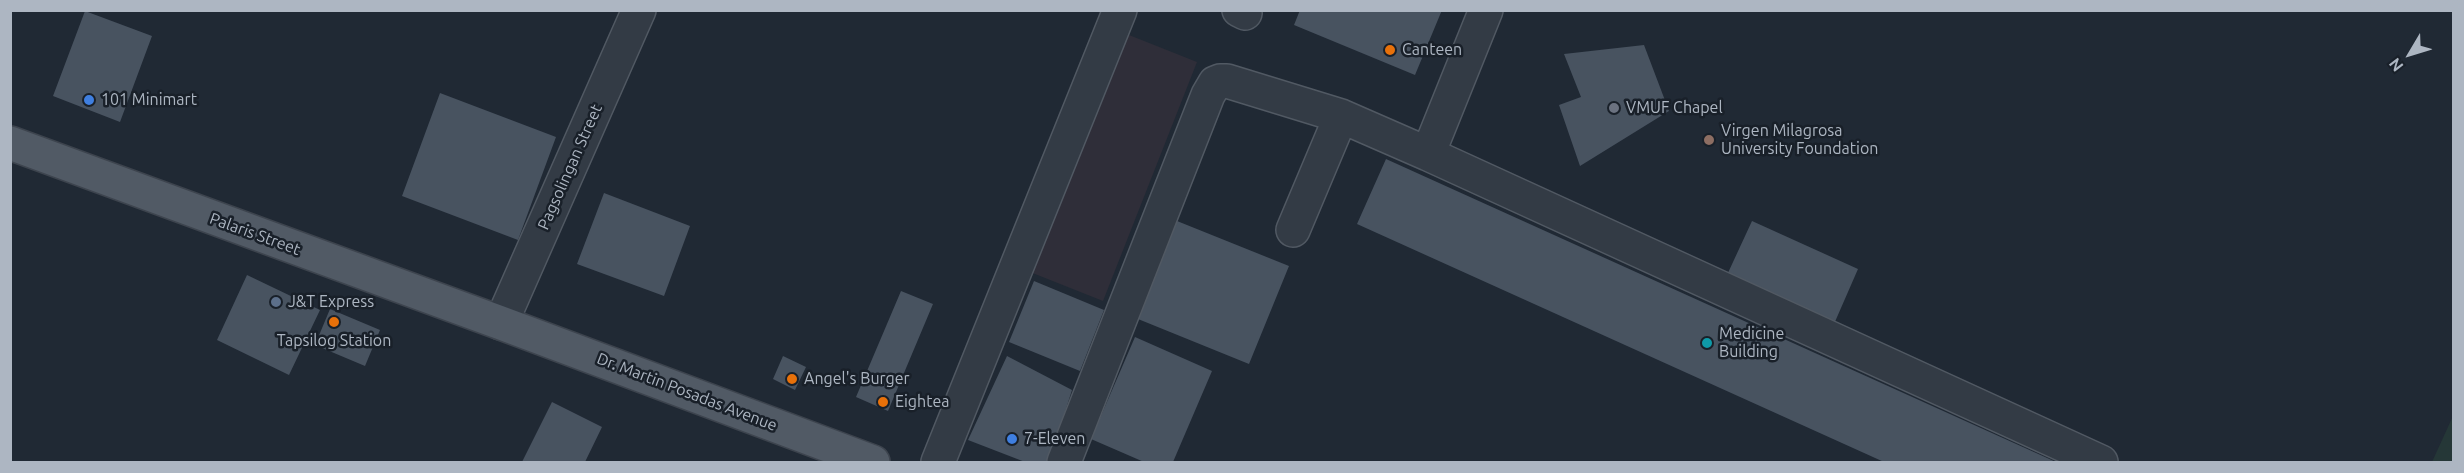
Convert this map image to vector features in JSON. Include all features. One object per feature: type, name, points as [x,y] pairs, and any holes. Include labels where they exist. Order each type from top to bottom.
[{"type":"main road","name":"Palaris Street","points":[[10,143],[501,323]]},
{"type":"main road","name":"Dr. Martin Posadas Avenue","points":[[501,323],[873,462]]},
{"type":"street","name":"Pagsolingan Street","points":[[501,323],[639,10]]},
{"type":"street","points":[[938,462],[1120,10]]},
{"type":"street","points":[[1428,154],[1486,10]]},
{"type":"street","points":[[1064,462],[1208,95],[1215,83],[1227,81],[1341,116],[2101,462]]},
{"type":"street","points":[[1293,230],[1341,116]]},
{"type":"shaded area","points":[[1124,33],[1197,62],[1103,301],[1030,272]]},
{"type":"shaded area","points":[[2453,416],[2453,462],[2432,462]]},
{"type":"building","name":"Canteen","points":[[1300,10],[1442,10],[1415,75],[1294,25]]},
{"type":"building","points":[[85,11],[152,36],[120,122],[53,96]]},
{"type":"building","name":"VMUF Chapel","points":[[1644,45],[1669,111],[1580,166],[1559,105],[1581,97],[1564,54]]},
{"type":"building","points":[[440,93],[556,137],[518,240],[402,196]]},
{"type":"building","name":"Medicine Building","points":[[1386,159],[2056,462],[1884,462],[1357,224]]},
{"type":"building","points":[[604,193],[690,226],[664,296],[577,264]]},
{"type":"building","points":[[1177,221],[1289,266],[1249,364],[1138,319]]},
{"type":"building","points":[[1752,221],[1858,269],[1834,324],[1727,275]]},
{"type":"building","points":[[247,275],[320,310],[289,375],[217,340]]},
{"type":"building","points":[[1034,281],[1104,310],[1080,371],[1009,342]]},
{"type":"building","points":[[901,291],[933,304],[888,411],[856,397]]},
{"type":"building","points":[[330,309],[380,330],[365,366],[315,345]]},
{"type":"building","points":[[1135,337],[1212,371],[1173,462],[1144,462],[1091,439]]},
{"type":"building","points":[[783,356],[806,367],[795,390],[773,379]]},
{"type":"building","points":[[1007,356],[1072,390],[1049,462],[1025,462],[968,440]]},
{"type":"building","points":[[552,402],[602,427],[585,462],[522,462]]},
{"type":"place","name":"Canteen","points":[[1390,50]]},
{"type":"place","name":"101 Minimart","points":[[89,100]]},
{"type":"place","name":"VMUF Chapel","points":[[1614,108]]},
{"type":"place","name":"Virgen Milagrosa University Foundation","points":[[1709,140]]},
{"type":"place","name":"J&T Express","points":[[276,302]]},
{"type":"place","name":"Tapsilog Station","points":[[334,322]]},
{"type":"place","name":"Medicine Building","points":[[1707,343]]},
{"type":"place","name":"Angel's Burger","points":[[792,379]]},
{"type":"place","name":"Eightea","points":[[883,402]]},
{"type":"place","name":"7-Eleven","points":[[1012,439]]}]
